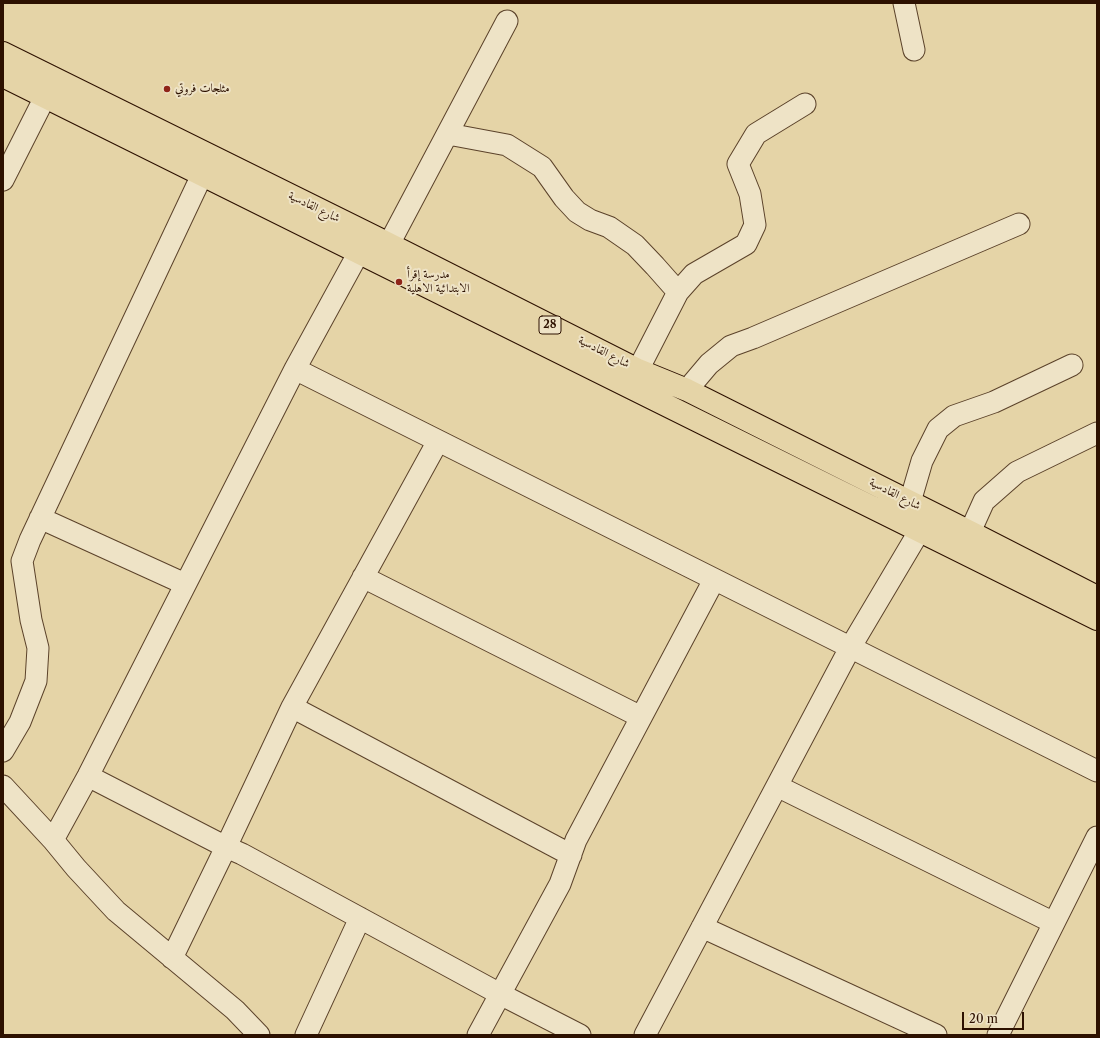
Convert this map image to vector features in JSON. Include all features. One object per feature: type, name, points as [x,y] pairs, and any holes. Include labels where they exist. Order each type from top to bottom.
[{"type":"highway","name":"شارع القادسية","points":[[3,53],[389,244],[638,370],[687,390],[970,532],[1082,597],[1097,619]]},
{"type":"highway","name":"شارع القادسية","points":[[3,76],[920,530],[1082,597]]},
{"type":"street","points":[[904,3],[914,50]]},
{"type":"street","points":[[389,244],[507,21]]},
{"type":"street","points":[[3,180],[45,97]]},
{"type":"street","points":[[638,370],[678,292],[694,274],[746,244],[755,225],[750,194],[738,164],[756,134],[805,104]]},
{"type":"street","points":[[448,134],[507,145],[542,167],[564,198],[577,212],[590,220],[608,227],[635,245],[678,292]]},
{"type":"street","points":[[3,751],[20,722],[36,681],[38,648],[31,620],[22,561],[40,518],[202,175]]},
{"type":"street","points":[[687,390],[709,364],[731,346],[753,338],[1019,224]]},
{"type":"street","points":[[53,840],[88,776],[295,369],[359,252]]},
{"type":"street","points":[[910,502],[922,461],[938,429],[954,416],[994,402],[1072,365]]},
{"type":"street","points":[[295,369],[1097,771]]},
{"type":"street","points":[[970,532],[984,501],[1017,472],[1097,433]]},
{"type":"street","points":[[172,958],[292,707],[438,441]]},
{"type":"street","points":[[40,518],[185,584]]},
{"type":"street","points":[[645,1035],[850,648],[920,530]]},
{"type":"street","points":[[363,577],[641,717]]},
{"type":"street","points":[[478,1035],[560,884],[576,840],[714,580]]},
{"type":"street","points":[[292,707],[570,855]]},
{"type":"street","points":[[88,776],[242,854],[500,994],[580,1035]]},
{"type":"street","points":[[3,786],[116,911],[235,1010],[260,1035]]},
{"type":"street","points":[[777,786],[1054,924]]},
{"type":"street","points":[[998,1035],[1097,837]]},
{"type":"street","points":[[306,1035],[360,918]]},
{"type":"street","points":[[702,927],[936,1035]]},
{"type":"place","name":"مثلجات فروتي","points":[[167,89]]},
{"type":"place","name":"مدرسة إقرأ الابتدائية الاهلية","points":[[399,282]]}]
